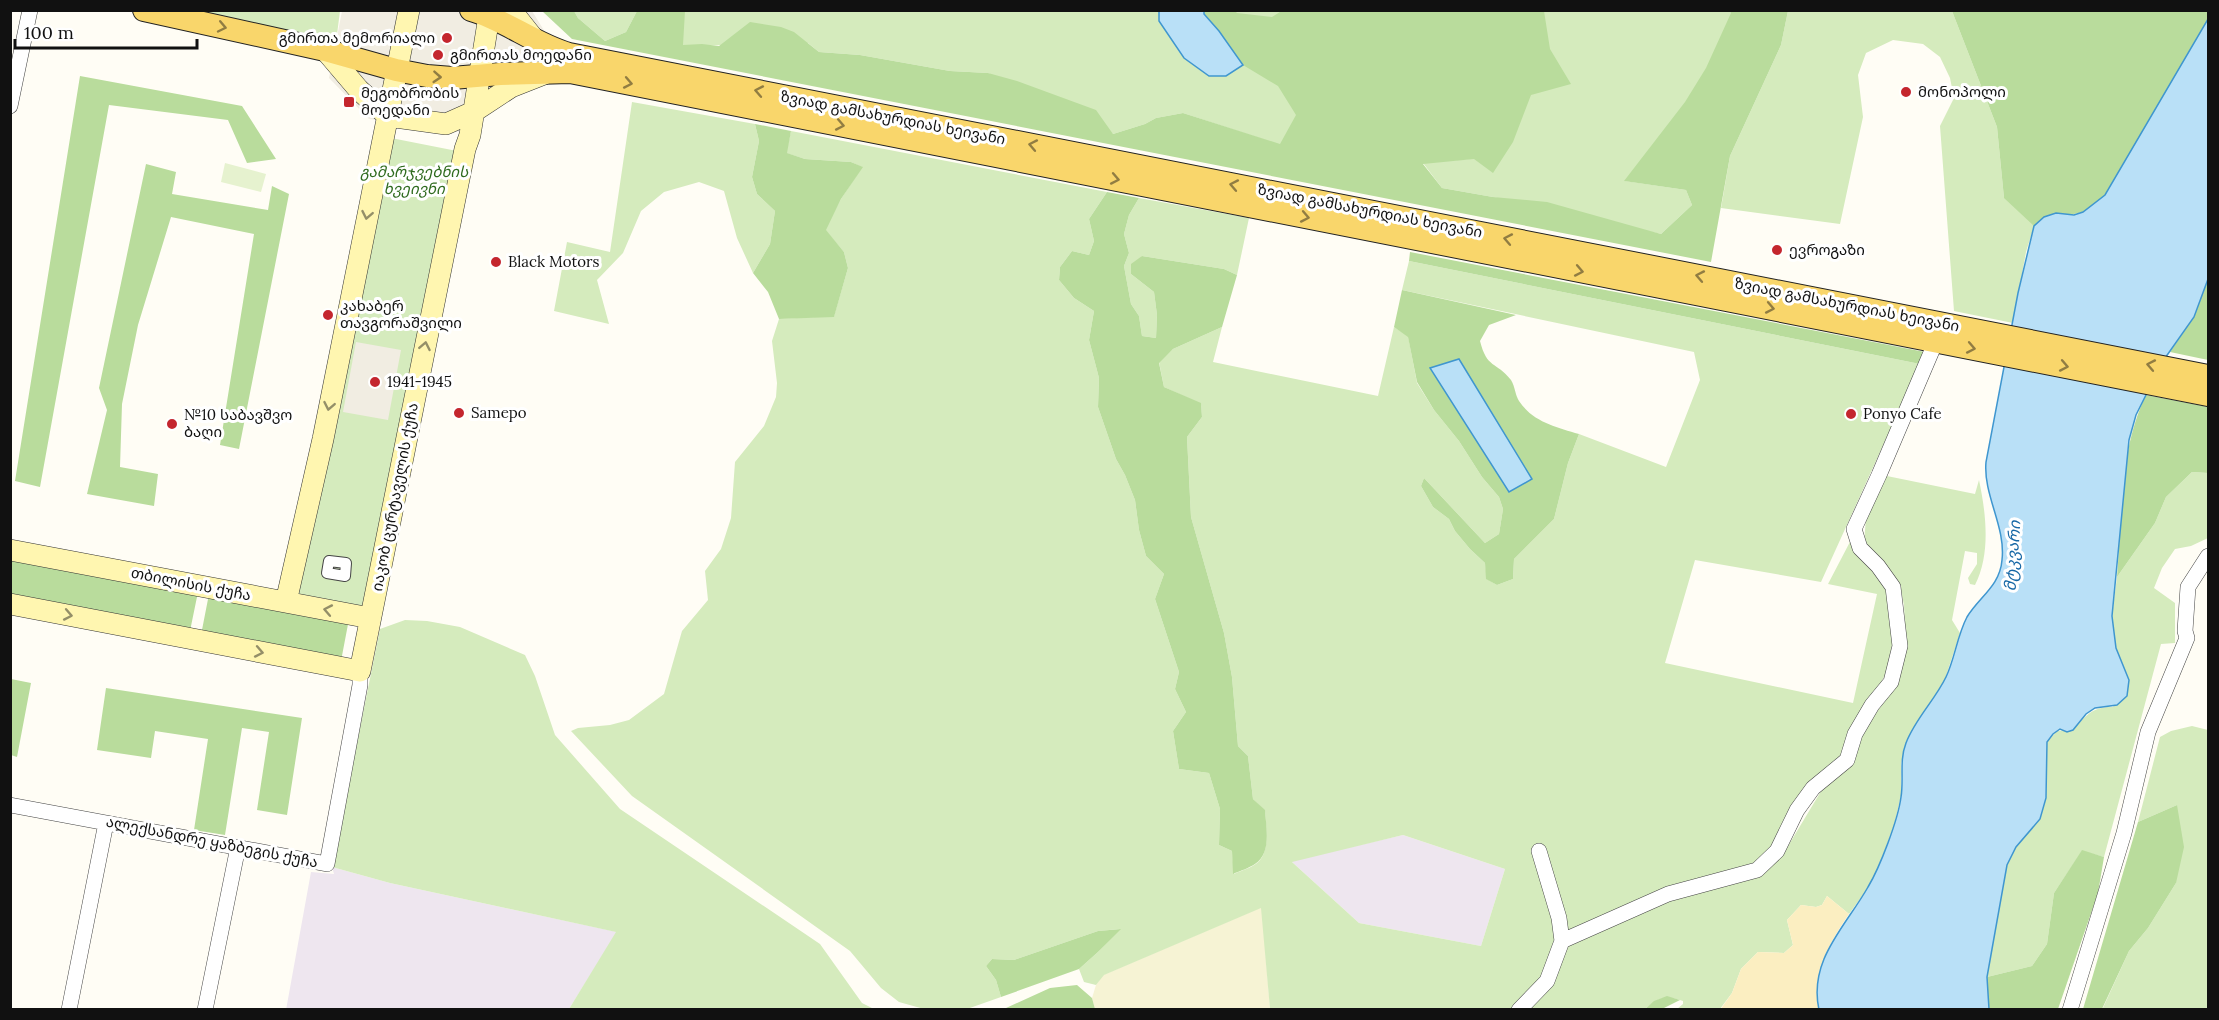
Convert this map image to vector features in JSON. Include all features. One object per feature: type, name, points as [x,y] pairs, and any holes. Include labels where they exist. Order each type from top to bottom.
[{"type":"main road","points":[[144,10],[325,50],[396,70],[427,76],[549,72]]},
{"type":"main road","points":[[286,602],[323,439],[410,10]]},
{"type":"main road","points":[[511,10],[534,39]]},
{"type":"main road","points":[[473,112],[483,12],[534,39]]},
{"type":"main road","name":"ზვიად გამსახურდიას ხეივანი","points":[[534,39],[569,54],[1088,165]]},
{"type":"main road","points":[[325,50],[359,90],[388,116],[446,124],[473,112],[511,87],[549,72]]},
{"type":"main road","name":"ზვიად გამსახურდიას ხეივანი","points":[[549,72],[570,72],[1147,176],[2008,346],[2208,395]]},
{"type":"main road","name":"იაკობ ცურტაველის ქუჩა","points":[[360,671],[473,112]]},
{"type":"main road","name":"ზვიად გამსახურდიას ხეივანი","points":[[1147,176],[1936,341],[2008,346],[2208,376]]},
{"type":"main road","name":"თბილისის ქუჩა","points":[[10,550],[370,618]]},
{"type":"main road","points":[[10,604],[360,671]]},
{"type":"street","points":[[10,106],[30,10]]},
{"type":"street","points":[[1562,941],[1668,894],[1757,870],[1778,851],[1797,810],[1813,788],[1847,760],[1855,734],[1872,705],[1891,682],[1900,646],[1893,587],[1878,566],[1860,548],[1854,529],[1936,341]]},
{"type":"street","points":[[2070,1010],[2124,833],[2148,732],[2187,638],[2184,631],[2188,587],[2208,556]]},
{"type":"street","name":"ალექსანდრე ყაზბეგის ქუჩა","points":[[10,805],[327,864],[360,685],[360,671]]},
{"type":"street","points":[[69,1010],[106,823]]},
{"type":"street","points":[[204,1010],[238,847]]},
{"type":"street","points":[[1519,1010],[1546,981],[1562,941],[1559,918],[1539,851]]},
{"type":"shaded area","name":"გმირთას მოედანი","points":[[342,11],[532,11],[545,32],[541,81],[497,104],[479,123],[475,134],[369,119],[329,78]]},
{"type":"shaded area","points":[[356,342],[401,350],[388,420],[343,412]]},
{"type":"shaded area","points":[[1403,835],[1505,869],[1481,946],[1359,923],[1291,861]]},
{"type":"shaded area","points":[[332,867],[390,883],[617,932],[569,1009],[286,1010],[311,872],[334,874]]},
{"type":"shaded area","points":[[1262,907],[1270,1009],[1095,1009],[1092,998],[1096,985],[1103,975]]},
{"type":"green space","points":[[1283,10],[1544,11],[1550,49],[1571,84],[1531,95],[1513,142],[1493,173],[1474,159],[1423,164],[1442,188],[1493,197],[1547,202],[1661,234],[1692,205],[1686,190],[1624,181],[1685,102],[1706,68],[1730,11],[1788,11],[1781,45],[1730,156],[1711,262],[572,39],[542,11],[574,11],[578,18],[605,41],[626,32],[637,11],[685,11],[683,45],[719,46],[750,22],[781,27],[794,32],[819,52],[860,55],[950,71],[988,73],[1017,81],[1096,110],[1113,134],[1156,118],[1183,113],[1280,144],[1296,115],[1278,86],[1243,65],[1203,13],[1204,11],[1235,11],[1272,17]]},
{"type":"green space","points":[[2208,10],[2208,19],[2195,43],[2105,195],[2098,203],[2075,214],[2045,217],[2034,226],[2004,198],[1997,127],[1952,11]]},
{"type":"green space","points":[[161,11],[340,11],[335,50]]},
{"type":"green space","points":[[574,11],[637,11],[626,32],[605,41],[578,18]]},
{"type":"green space","points":[[655,11],[1159,11],[1159,21],[1209,76],[1226,76],[1242,65],[1204,11],[1761,11],[1625,181],[1686,190],[1692,205],[1661,234],[1442,188],[1423,163],[1504,156],[1280,145],[1183,113],[1156,118],[1113,134],[988,73],[950,71],[860,55],[819,52],[808,43],[682,46]]},
{"type":"green space","points":[[1788,11],[1952,11],[1997,127],[2004,198],[2208,11],[2208,19],[2127,161],[2034,226],[2026,252],[2013,323],[1954,311],[1940,126],[1954,98],[1950,78],[1940,57],[1923,44],[1893,40],[1866,53],[1858,75],[1863,117],[1840,224],[1721,208],[1730,156],[1781,45]]},
{"type":"green space","points":[[80,76],[242,106],[276,159],[247,163],[228,120],[109,105],[40,487],[15,481]]},
{"type":"green space","points":[[632,102],[755,124],[759,141],[752,177],[757,194],[775,211],[770,244],[753,273],[737,238],[724,191],[699,182],[664,192],[641,211],[623,253],[597,280],[609,324],[554,311],[567,242],[610,252]]},
{"type":"green space","points":[[755,124],[791,131],[787,153],[805,159],[851,162],[863,167],[841,199],[826,230],[844,252],[848,268],[834,317],[779,319],[768,292],[753,273],[770,244],[775,211],[757,194],[752,177],[759,141]]},
{"type":"green space","points":[[791,131],[1107,192],[1089,219],[1094,241],[1089,255],[1072,251],[1060,267],[1059,280],[1074,298],[1094,311],[1089,340],[1099,378],[1098,407],[1116,459],[1135,500],[1139,530],[1146,556],[1164,574],[1155,599],[1179,672],[1175,689],[1186,712],[1173,731],[1179,769],[1209,773],[1220,809],[1219,845],[1232,851],[1234,874],[1255,865],[1264,852],[1267,838],[1265,811],[1253,799],[1248,756],[1238,746],[1232,677],[1224,633],[1191,517],[1187,437],[1202,417],[1201,404],[1164,387],[1159,362],[1173,349],[1222,327],[1213,362],[1378,396],[1394,327],[1408,336],[1417,383],[1482,477],[1499,497],[1503,509],[1499,534],[1485,543],[1424,478],[1421,486],[1433,507],[1449,519],[1455,531],[1485,563],[1487,579],[1497,585],[1513,579],[1514,559],[1554,519],[1568,463],[1579,434],[1666,467],[1700,380],[1694,352],[1402,290],[1409,261],[1920,364],[1821,582],[1695,560],[1665,663],[1853,703],[1877,594],[1828,584],[1852,538],[1865,563],[1891,589],[1894,636],[1886,673],[1871,702],[1852,729],[1841,763],[1799,796],[1775,846],[1752,867],[1722,876],[1723,879],[1757,870],[1759,873],[1782,856],[1823,788],[1848,764],[1864,729],[1897,685],[1906,648],[1904,605],[1900,586],[1864,545],[1866,517],[1882,475],[1975,494],[1979,480],[1986,533],[1980,573],[1975,585],[1970,584],[1968,578],[1977,564],[1977,553],[1965,551],[1952,620],[1960,633],[1945,679],[1907,741],[1901,763],[1901,796],[1894,825],[1868,888],[1849,914],[1827,896],[1822,905],[1816,907],[1801,905],[1787,920],[1793,945],[1784,953],[1758,952],[1741,969],[1732,993],[1720,1009],[1677,1009],[1683,1001],[1662,998],[1644,1010],[1270,1009],[1261,908],[1104,975],[1096,985],[1084,982],[1079,969],[1120,929],[1098,931],[1014,960],[992,959],[986,966],[996,980],[1001,997],[967,1009],[924,1009],[899,1002],[881,988],[850,951],[632,796],[571,731],[629,720],[664,694],[682,631],[708,600],[705,571],[721,549],[731,518],[735,462],[764,426],[776,397],[777,383],[772,341],[779,319],[834,316],[848,268],[844,252],[825,230],[841,199],[862,167],[851,162],[805,159],[786,153]],"holes":[[[1403,835],[1505,869],[1481,946],[1359,923],[1292,862]]]},
{"type":"green space","name":"გამარჯვებნის ხვეივნი","points":[[386,137],[457,151],[365,609],[296,596]]},
{"type":"green space","points":[[225,163],[266,174],[261,192],[221,182]]},
{"type":"green space","points":[[146,164],[176,172],[172,194],[268,210],[272,186],[289,194],[239,449],[220,445],[254,234],[171,217],[138,325],[122,404],[120,467],[158,474],[154,506],[87,494],[107,410],[99,388]]},
{"type":"green space","points":[[1107,192],[1139,198],[1129,215],[1124,234],[1129,253],[1124,266],[1131,304],[1139,316],[1142,336],[1156,338],[1157,315],[1154,292],[1131,274],[1131,264],[1142,256],[1224,269],[1237,275],[1222,327],[1173,349],[1159,363],[1164,387],[1201,403],[1202,417],[1187,437],[1191,517],[1224,633],[1232,677],[1238,746],[1248,756],[1253,799],[1265,810],[1267,839],[1264,853],[1255,864],[1233,874],[1232,851],[1219,845],[1220,809],[1209,773],[1179,769],[1173,731],[1186,712],[1175,689],[1179,672],[1155,599],[1164,574],[1146,556],[1139,530],[1135,500],[1116,459],[1098,407],[1099,378],[1089,340],[1094,311],[1074,298],[1059,280],[1060,267],[1072,251],[1089,255],[1094,241],[1089,219]]},
{"type":"green space","points":[[1139,198],[1249,218],[1237,275],[1224,269],[1142,256],[1131,274],[1154,292],[1157,315],[1156,338],[1142,336],[1139,316],[1131,304],[1124,266],[1129,253],[1124,234],[1129,215]]},
{"type":"green space","points":[[1410,252],[1925,352],[1920,364],[1409,261]]},
{"type":"green space","points":[[2208,279],[2208,360],[2170,352],[2194,317]]},
{"type":"green space","points":[[1402,290],[1516,315],[1489,325],[1480,341],[1486,356],[1511,380],[1519,401],[1531,414],[1546,423],[1579,434],[1568,463],[1554,519],[1514,559],[1513,579],[1497,585],[1486,579],[1485,563],[1455,531],[1449,519],[1433,507],[1421,486],[1424,478],[1485,543],[1499,534],[1503,509],[1499,497],[1434,410],[1417,382],[1408,337],[1394,327]]},
{"type":"green space","points":[[2146,395],[2208,407],[2208,473],[2192,472],[2166,497],[2155,523],[2117,577],[2126,461],[2137,416]]},
{"type":"green space","points":[[2192,472],[2208,473],[2208,538],[2191,546],[2175,549],[2162,568],[2154,588],[2175,603],[2175,643],[2161,644],[2104,857],[2082,851],[2054,893],[2047,944],[2032,966],[1987,977],[2007,865],[2016,847],[2040,819],[2046,798],[2047,742],[2057,731],[2073,730],[2095,710],[2113,707],[2129,680],[2113,634],[2112,616],[2117,577],[2155,523],[2166,497]]},
{"type":"green space","points":[[10,557],[198,592],[190,631],[11,597]]},
{"type":"green space","points":[[209,594],[349,619],[341,661],[201,635]]},
{"type":"green space","points":[[405,620],[460,627],[525,655],[535,676],[555,735],[620,809],[820,944],[862,1003],[874,1009],[569,1009],[616,932],[390,883],[332,867],[380,629]]},
{"type":"green space","points":[[11,679],[31,683],[17,757],[11,755]]},
{"type":"green space","points":[[106,688],[302,718],[287,815],[257,810],[269,732],[242,728],[225,835],[194,830],[208,739],[155,731],[151,758],[97,750]]},
{"type":"green space","points":[[2192,726],[2208,730],[2208,1009],[2102,1010],[2129,951],[2148,928],[2176,883],[2177,805],[2138,822],[2160,737],[2171,731]]},
{"type":"green space","points":[[2177,805],[2184,847],[2176,883],[2148,928],[2129,951],[2102,1009],[2083,1009],[2138,822]]},
{"type":"green space","points":[[2082,850],[2104,857],[2098,893],[2058,1009],[1989,1009],[1987,977],[2032,966],[2047,944],[2054,893]]},
{"type":"green space","points":[[1121,929],[1079,969],[1001,997],[996,980],[986,966],[992,959],[1014,960],[1098,931]]},
{"type":"green space","points":[[1077,985],[1092,998],[1095,1009],[1006,1009],[1050,988]]},
{"type":"green space","points":[[1667,996],[1680,1000],[1662,1009],[1644,1010],[1654,1001]]},
{"type":"sand","points":[[1827,896],[1849,914],[1829,947],[1820,971],[1817,996],[1819,1009],[1720,1010],[1732,993],[1741,969],[1758,952],[1784,953],[1793,945],[1787,920],[1801,905],[1816,907],[1822,905]]},
{"type":"water","points":[[1159,11],[1204,11],[1243,65],[1226,76],[1209,76],[1184,58],[1159,21]]},
{"type":"water","name":"მტკვარი","points":[[2208,19],[2208,279],[2194,317],[2163,361],[2136,415],[2129,440],[2112,616],[2116,648],[2129,680],[2127,696],[2117,705],[2095,708],[2086,714],[2073,730],[2067,732],[2060,729],[2047,742],[2046,798],[2040,819],[2016,847],[2007,865],[1987,977],[1989,1009],[1819,1010],[1817,992],[1824,959],[1873,878],[1892,830],[1901,797],[1906,743],[1914,726],[1946,677],[1967,617],[1993,584],[2000,569],[2001,535],[1988,487],[1986,462],[2018,293],[2034,226],[2044,217],[2056,213],[2074,215],[2083,212],[2105,195]]},
{"type":"water","points":[[1459,359],[1532,479],[1509,492],[1430,368]]},
{"type":"place","name":"გმირთა მემორიალი","points":[[447,38]]},
{"type":"place","name":"გმირთას მოედანი","points":[[438,55]]},
{"type":"place","name":"მონოპოლი","points":[[1906,92]]},
{"type":"place","name":"მეგობრობის მოედანი","points":[[349,102]]},
{"type":"place","name":"ევროგაზი","points":[[1777,250]]},
{"type":"place","name":"Black Motors","points":[[496,262]]},
{"type":"place","name":"კახაბერ თავგორაშვილი","points":[[328,315]]},
{"type":"place","name":"1941-1945","points":[[375,382]]},
{"type":"place","name":"Samepo","points":[[459,413]]},
{"type":"place","name":"Ponyo Cafe","points":[[1851,414]]},
{"type":"place","name":"№10 საბავშვო ბაღი","points":[[172,424]]}]
